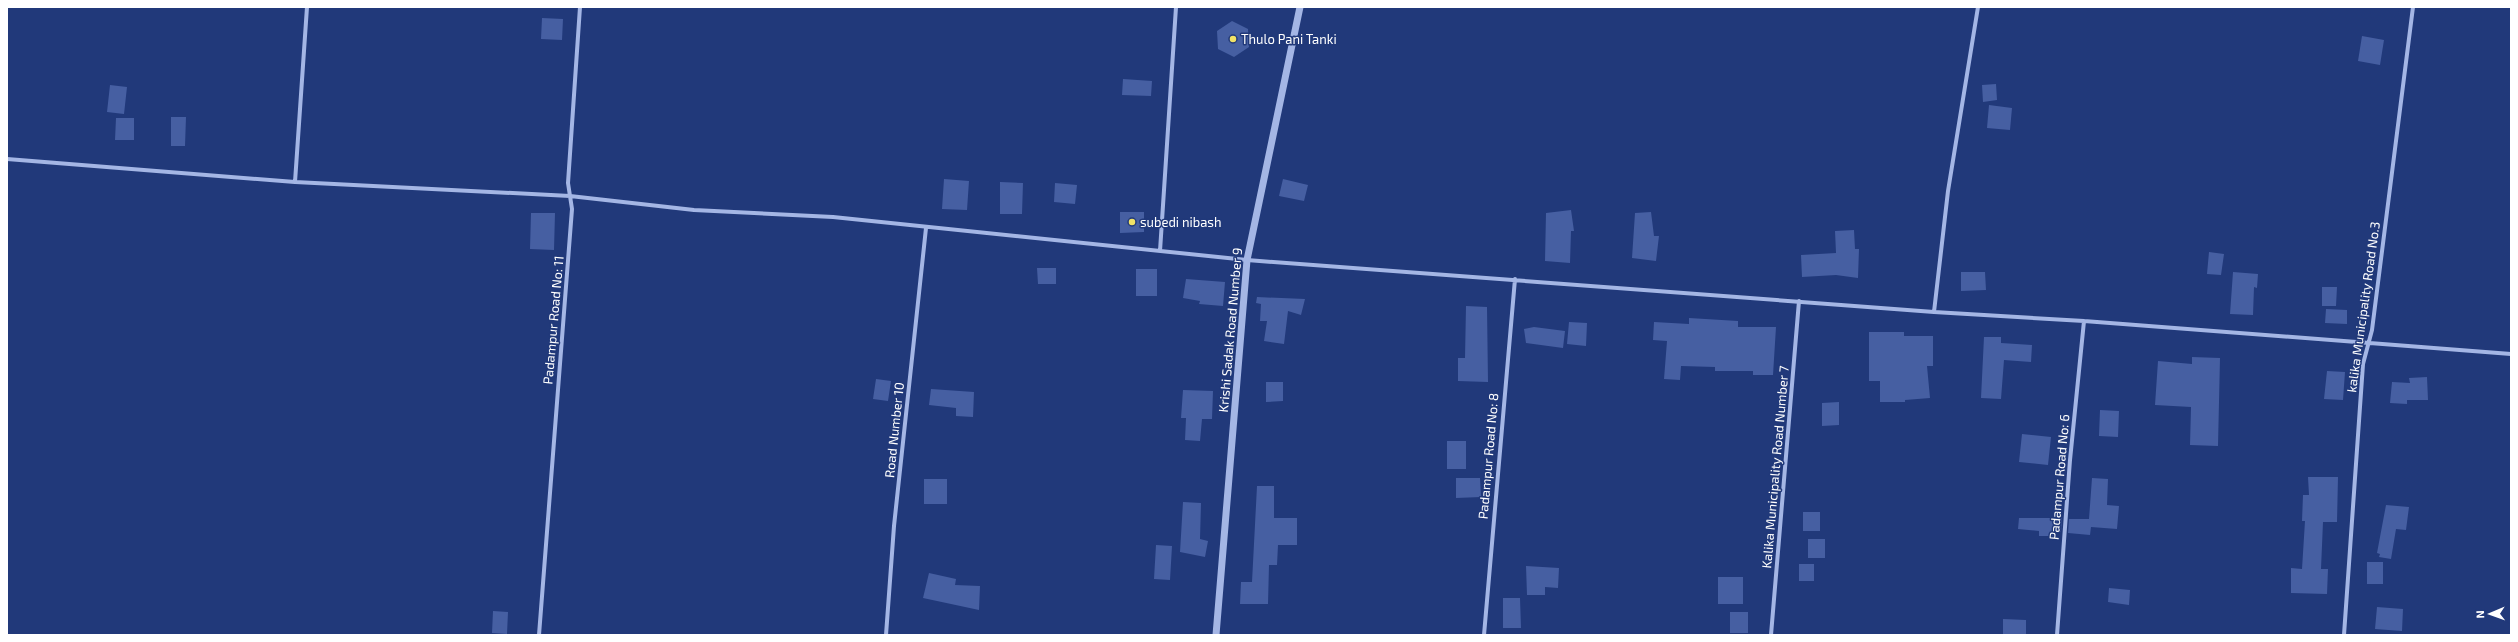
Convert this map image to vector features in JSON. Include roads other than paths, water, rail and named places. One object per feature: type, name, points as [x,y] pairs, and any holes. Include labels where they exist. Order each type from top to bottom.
[{"type":"street","points":[[296,182],[307,7]]},
{"type":"street","name":"Padampur Road No: 11","points":[[539,635],[572,209],[568,183],[580,7]]},
{"type":"street","points":[[1160,251],[1176,7]]},
{"type":"street","name":"Krishi Sadak Road Number 9","points":[[1216,635],[1247,260],[1300,7]]},
{"type":"street","points":[[1934,312],[1948,191],[1978,7]]},
{"type":"street","name":"kalika Municipality Road No.3","points":[[2344,635],[2363,364],[2368,344],[2413,7]]},
{"type":"street","points":[[7,159],[296,182],[570,196],[694,210],[833,217],[926,228],[1247,260],[1515,279],[1934,312],[2084,321],[2511,354]]},
{"type":"street","name":"Road Number 10","points":[[886,635],[894,526],[926,228]]},
{"type":"street","name":"Padampur Road No: 8","points":[[1484,635],[1515,279]]},
{"type":"street","name":"Kalika Municipality Road Number 7","points":[[1771,635],[1799,301]]},
{"type":"street","name":"Padampur Road No: 6","points":[[2057,635],[2070,460],[2084,321]]},
{"type":"place","name":"Thulo Pani Tanki","points":[[1233,39]]},
{"type":"place","name":"subedi nibash","points":[[1132,222]]}]
